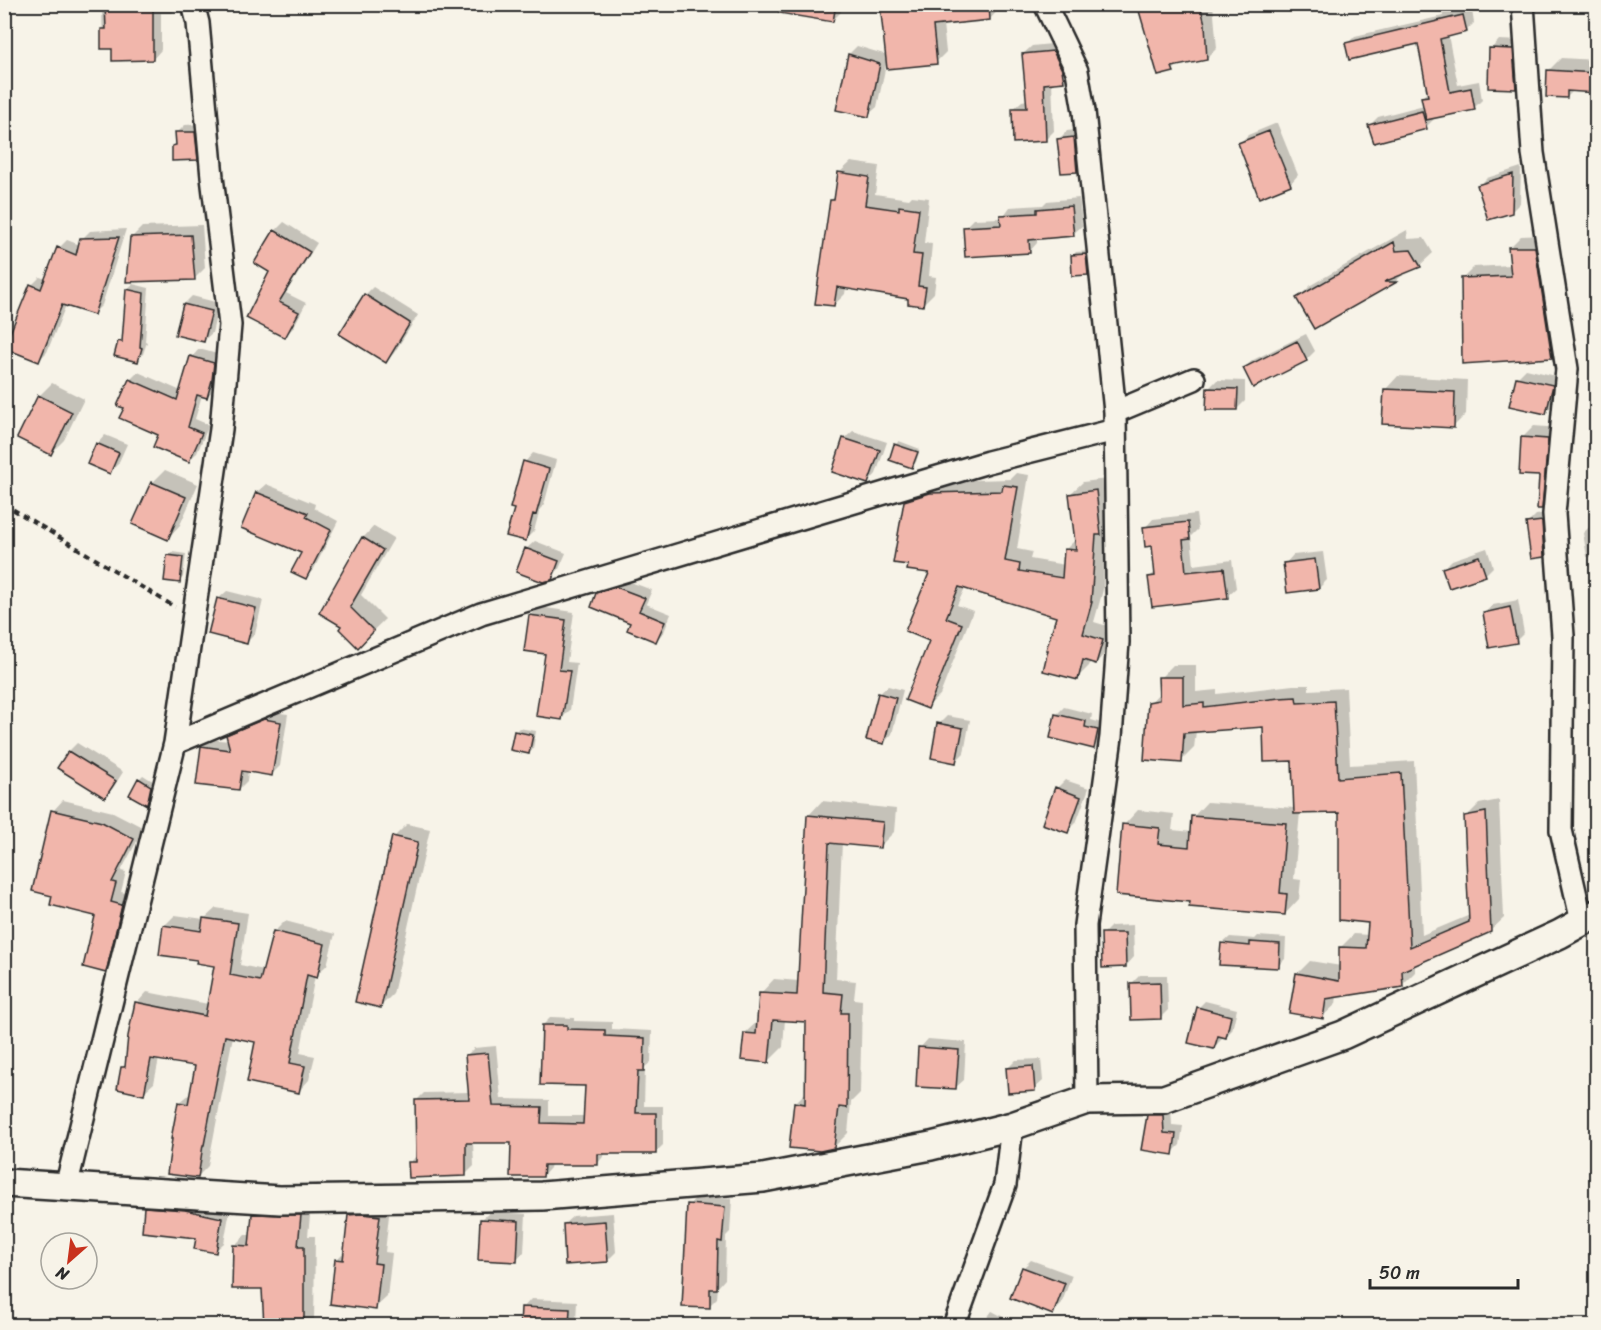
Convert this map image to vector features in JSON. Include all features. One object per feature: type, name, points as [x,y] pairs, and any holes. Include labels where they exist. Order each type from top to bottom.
[{"type":"street","points":[[66,1187],[175,743],[221,429],[230,325],[212,177],[198,23],[194,4]]},
{"type":"street","points":[[1045,4],[1077,71],[1083,101],[1115,421],[1118,642],[1111,737],[1084,925],[1087,1100]]},
{"type":"street","points":[[4,1182],[280,1200],[542,1196],[763,1178],[931,1146],[1012,1126],[1087,1100],[1164,1099],[1332,1039],[1589,918],[1561,830],[1563,636],[1554,514],[1567,369],[1533,153],[1524,4]]},
{"type":"street","points":[[175,743],[481,614],[988,462],[1115,421],[1194,379]]},
{"type":"street","points":[[954,1326],[1005,1185],[1012,1126]]},
{"type":"path","points":[[4,504],[194,618]]},
{"type":"building","points":[[105,4],[153,4],[153,60],[112,61],[112,49],[101,49],[101,29],[106,29]]},
{"type":"building","points":[[780,4],[836,4],[833,22],[779,13]]},
{"type":"building","points":[[880,4],[989,4],[990,20],[933,26],[937,64],[887,69]]},
{"type":"building","points":[[1137,4],[1200,4],[1205,24],[1207,60],[1172,67],[1174,72],[1158,76]]},
{"type":"building","points":[[1463,15],[1467,32],[1440,39],[1450,92],[1471,88],[1475,110],[1426,120],[1421,97],[1428,96],[1418,44],[1349,60],[1345,43]]},
{"type":"building","points":[[1489,48],[1513,49],[1516,89],[1488,88]]},
{"type":"building","points":[[1053,51],[1062,70],[1064,82],[1044,84],[1046,141],[1013,143],[1012,108],[1027,108],[1022,54]]},
{"type":"building","points":[[848,54],[880,64],[869,117],[836,110]]},
{"type":"building","points":[[1547,70],[1596,73],[1596,93],[1567,91],[1567,98],[1546,97]]},
{"type":"building","points":[[1422,111],[1427,129],[1374,143],[1368,125]]},
{"type":"building","points":[[1269,131],[1291,185],[1259,198],[1238,143]]},
{"type":"building","points":[[175,132],[195,132],[198,160],[172,161],[172,146],[176,145]]},
{"type":"building","points":[[1074,137],[1077,172],[1061,173],[1057,139]]},
{"type":"building","points":[[838,172],[869,177],[865,205],[899,210],[899,206],[919,209],[913,254],[922,255],[918,286],[926,287],[923,306],[908,304],[908,299],[837,287],[834,306],[815,304],[830,200],[834,200]]},
{"type":"building","points":[[1513,174],[1512,213],[1488,220],[1477,185]]},
{"type":"building","points":[[1071,206],[1074,236],[1029,240],[1030,253],[965,257],[963,227],[1001,225],[1000,215],[1037,213],[1037,209]]},
{"type":"building","points":[[274,230],[310,252],[279,302],[299,312],[285,338],[246,318],[269,272],[254,263]]},
{"type":"building","points":[[191,235],[195,280],[126,282],[130,237]]},
{"type":"building","points":[[119,237],[94,315],[62,305],[39,362],[4,348],[30,284],[41,289],[57,247],[76,255],[80,238]]},
{"type":"building","points":[[1394,242],[1396,251],[1411,250],[1421,267],[1384,282],[1397,282],[1314,329],[1296,298]]},
{"type":"building","points":[[1508,247],[1535,247],[1552,358],[1462,364],[1461,278],[1511,276]]},
{"type":"building","points":[[1086,254],[1088,275],[1072,276],[1071,255]]},
{"type":"building","points":[[126,289],[144,293],[140,347],[142,348],[138,362],[114,356],[118,341],[122,342]]},
{"type":"building","points":[[364,294],[410,323],[386,363],[339,334]]},
{"type":"building","points":[[183,304],[212,311],[204,342],[175,335]]},
{"type":"building","points":[[1297,341],[1307,361],[1253,388],[1243,368]]},
{"type":"building","points":[[190,356],[214,363],[207,398],[197,395],[188,427],[202,433],[189,462],[153,447],[158,435],[119,418],[124,408],[117,406],[129,379],[177,400]]},
{"type":"building","points":[[1516,377],[1553,385],[1546,414],[1509,406]]},
{"type":"building","points":[[1207,388],[1238,389],[1237,410],[1206,410]]},
{"type":"building","points":[[1384,389],[1455,392],[1454,428],[1382,424]]},
{"type":"building","points":[[38,395],[72,412],[51,455],[17,438]]},
{"type":"building","points":[[1521,437],[1548,439],[1542,509],[1537,509],[1539,476],[1519,475]]},
{"type":"building","points":[[843,438],[880,450],[868,484],[832,472]]},
{"type":"building","points":[[96,443],[119,453],[110,474],[87,464]]},
{"type":"building","points":[[894,444],[918,452],[912,468],[889,460]]},
{"type":"building","points":[[523,461],[549,469],[526,541],[506,536],[514,509],[510,508]]},
{"type":"building","points":[[151,482],[186,497],[168,540],[132,524]]},
{"type":"building","points":[[1003,485],[1018,487],[1005,561],[1020,564],[1019,571],[1062,578],[1064,549],[1076,550],[1069,494],[1096,490],[1101,535],[1096,535],[1092,602],[1083,634],[1103,640],[1096,664],[1083,660],[1078,680],[1043,671],[1048,650],[1046,650],[1056,617],[959,587],[946,618],[962,624],[928,709],[905,700],[929,641],[905,631],[929,573],[907,570],[908,565],[893,563],[904,501],[930,493],[1002,491]]},
{"type":"building","points":[[256,492],[308,513],[306,517],[331,530],[306,579],[291,572],[301,553],[241,528]]},
{"type":"building","points":[[1542,521],[1544,557],[1531,559],[1526,523]]},
{"type":"building","points":[[1188,522],[1190,539],[1183,540],[1186,572],[1224,568],[1228,598],[1152,607],[1148,577],[1155,576],[1152,546],[1145,547],[1143,527]]},
{"type":"building","points":[[362,537],[383,550],[350,607],[374,631],[358,648],[339,629],[341,626],[319,613]]},
{"type":"building","points":[[525,548],[559,561],[552,580],[543,582],[516,572]]},
{"type":"building","points":[[167,555],[183,557],[180,583],[164,581]]},
{"type":"building","points":[[1479,556],[1486,576],[1449,588],[1442,568]]},
{"type":"building","points":[[1315,559],[1319,589],[1287,593],[1283,563]]},
{"type":"building","points":[[616,587],[645,598],[639,611],[665,622],[656,642],[627,630],[630,623],[591,607],[596,593]]},
{"type":"building","points":[[217,598],[256,608],[247,644],[208,634]]},
{"type":"building","points":[[1510,607],[1517,643],[1489,648],[1483,613]]},
{"type":"building","points":[[529,615],[566,620],[559,670],[570,671],[562,720],[536,716],[545,654],[524,651]]},
{"type":"building","points":[[1158,677],[1183,677],[1183,705],[1204,703],[1204,707],[1296,697],[1297,703],[1334,701],[1338,778],[1401,773],[1410,947],[1469,922],[1464,816],[1486,812],[1491,932],[1402,971],[1403,987],[1326,999],[1323,1019],[1289,1013],[1296,973],[1339,981],[1339,947],[1366,948],[1368,923],[1339,920],[1339,813],[1294,814],[1292,761],[1264,762],[1263,727],[1184,733],[1182,763],[1144,760],[1148,702],[1159,700]]},
{"type":"building","points":[[878,693],[896,698],[884,744],[866,740]]},
{"type":"building","points":[[1055,714],[1086,721],[1085,727],[1098,730],[1094,749],[1050,738]]},
{"type":"building","points":[[264,719],[281,722],[272,776],[242,771],[239,790],[196,785],[201,746],[230,750],[226,735]]},
{"type":"building","points":[[937,723],[963,728],[956,763],[931,758]]},
{"type":"building","points":[[514,731],[533,735],[529,754],[510,750]]},
{"type":"building","points":[[68,751],[116,781],[105,798],[57,768]]},
{"type":"building","points":[[138,778],[151,786],[147,805],[129,795]]},
{"type":"building","points":[[1055,787],[1081,797],[1068,833],[1042,824]]},
{"type":"building","points":[[51,810],[102,822],[134,839],[112,882],[116,883],[111,902],[122,905],[106,973],[83,967],[95,916],[50,905],[52,896],[32,891]]},
{"type":"building","points":[[807,815],[883,822],[880,848],[829,843],[823,992],[843,994],[841,1013],[848,1013],[847,1108],[839,1107],[834,1148],[820,1151],[789,1148],[794,1102],[805,1104],[806,1022],[773,1020],[769,1063],[741,1060],[744,1033],[756,1034],[759,993],[797,995]]},
{"type":"building","points":[[1191,816],[1286,823],[1280,893],[1287,894],[1285,915],[1189,907],[1190,902],[1116,895],[1122,824],[1160,828],[1158,844],[1189,847]]},
{"type":"building","points":[[392,836],[418,842],[381,1008],[355,1002]]},
{"type":"building","points":[[203,918],[238,923],[230,975],[260,981],[273,931],[325,944],[317,978],[307,975],[290,1063],[305,1066],[299,1093],[247,1082],[255,1042],[225,1036],[198,1178],[167,1174],[178,1102],[188,1104],[195,1066],[151,1059],[144,1095],[117,1089],[121,1067],[125,1067],[135,1002],[205,1016],[214,966],[196,963],[197,960],[159,955],[163,925],[201,931]]},
{"type":"building","points":[[1101,933],[1125,933],[1126,967],[1102,968]]},
{"type":"building","points":[[1250,942],[1280,944],[1279,968],[1219,965],[1221,943],[1250,946]]},
{"type":"building","points":[[1160,982],[1161,1019],[1131,1020],[1130,983]]},
{"type":"building","points":[[1197,1007],[1231,1016],[1226,1038],[1218,1036],[1214,1049],[1188,1043]]},
{"type":"building","points":[[542,1025],[567,1025],[567,1029],[605,1030],[605,1036],[645,1038],[644,1071],[638,1071],[636,1113],[656,1113],[656,1154],[598,1154],[598,1165],[544,1165],[543,1177],[510,1177],[511,1143],[466,1143],[466,1176],[409,1178],[408,1162],[416,1162],[415,1100],[469,1099],[465,1055],[488,1053],[493,1106],[542,1107],[541,1123],[583,1124],[585,1086],[540,1085]]},
{"type":"building","points":[[918,1047],[959,1050],[956,1089],[916,1087]]},
{"type":"building","points":[[1033,1066],[1035,1091],[1008,1093],[1006,1068]]},
{"type":"building","points":[[1147,1115],[1163,1115],[1164,1133],[1176,1134],[1173,1155],[1141,1150]]},
{"type":"building","points":[[687,1204],[725,1207],[722,1242],[718,1241],[717,1289],[710,1289],[710,1308],[682,1307]]},
{"type":"building","points":[[144,1207],[185,1210],[222,1218],[216,1253],[194,1249],[196,1238],[142,1232]]},
{"type":"building","points":[[252,1214],[301,1215],[298,1246],[304,1246],[304,1326],[264,1326],[262,1289],[232,1289],[233,1245],[249,1246]]},
{"type":"building","points":[[348,1215],[380,1216],[374,1263],[381,1264],[376,1310],[330,1304],[335,1259],[343,1260]]},
{"type":"building","points":[[480,1219],[519,1221],[517,1262],[478,1260]]},
{"type":"building","points":[[605,1221],[608,1262],[565,1265],[563,1224]]},
{"type":"building","points":[[1022,1267],[1065,1283],[1053,1315],[1010,1298]]},
{"type":"building","points":[[521,1307],[570,1309],[569,1326],[520,1326]]}]
